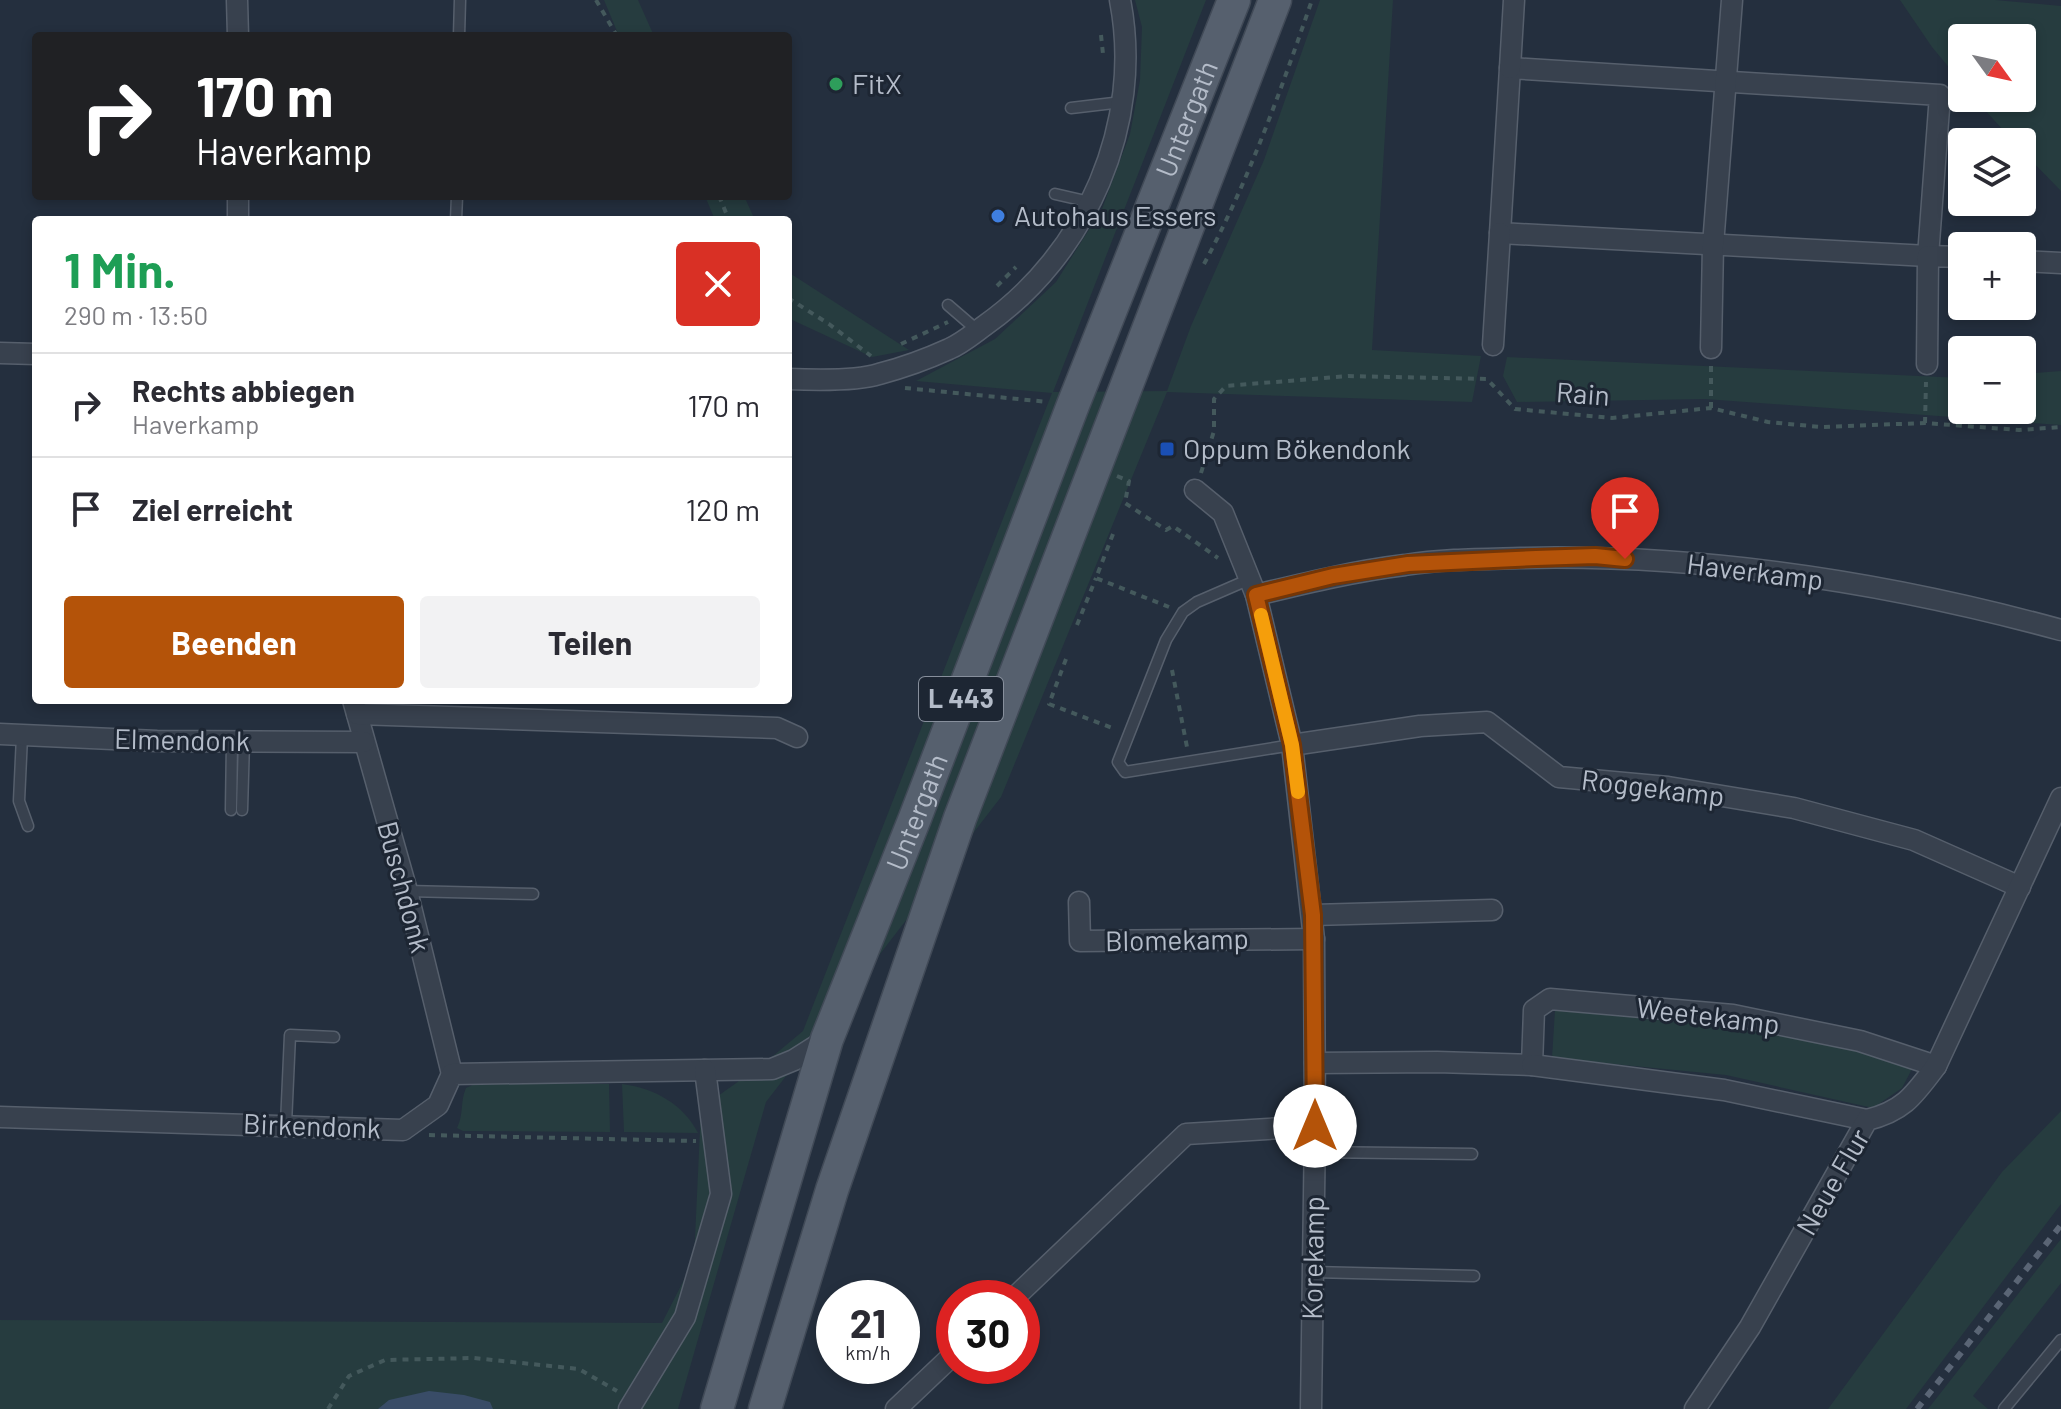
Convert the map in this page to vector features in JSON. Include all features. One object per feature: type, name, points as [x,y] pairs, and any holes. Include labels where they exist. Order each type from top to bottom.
[{"type":"main road","name":"Untergath","points":[[717,1409],[827,1039],[1234,0]]},
{"type":"main road","name":"Untergath","points":[[765,1409],[832,1190],[960,818],[1275,0]]},
{"type":"street","points":[[237,0],[238,32]]},
{"type":"street","points":[[792,379],[877,375],[879,364],[950,349],[1002,314],[1036,282],[1067,244],[1092,203],[1111,154],[1122,102],[1125,28],[1120,0]]},
{"type":"street","points":[[1493,345],[1514,0]]},
{"type":"street","points":[[1711,348],[1713,245],[1732,0]]},
{"type":"street","points":[[1510,68],[1940,95],[1928,256],[1927,364]]},
{"type":"street","points":[[1500,233],[1948,257]]},
{"type":"street","points":[[2036,262],[2061,263]]},
{"type":"street","points":[[0,353],[32,354]]},
{"type":"street","name":"Korekamp","points":[[1195,490],[1223,513],[1253,587],[1292,745],[1314,939],[1311,1409]]},
{"type":"street","name":"Haverkamp","points":[[1253,587],[1408,564],[1595,556],[1746,568],[1903,593],[2061,630]]},
{"type":"street","points":[[355,707],[777,728],[797,737]]},
{"type":"street","name":"Buschdonk","points":[[355,707],[407,891],[452,1074]]},
{"type":"street","name":"Roggekamp","points":[[1292,745],[1420,726],[1487,722],[1559,777],[1668,787],[1794,808],[1914,840],[2020,887]]},
{"type":"street","name":"Elmendonk","points":[[0,734],[364,742]]},
{"type":"street","name":"Neue Flur","points":[[1695,1409],[1750,1327],[1867,1120],[1890,1115],[1914,1095],[1936,1066],[2061,798]]},
{"type":"street","name":"Blomekamp","points":[[1079,902],[1080,941],[1314,939]]},
{"type":"street","points":[[1313,915],[1492,910]]},
{"type":"street","name":"Weetekamp","points":[[1532,1065],[1534,1010],[1550,999],[1733,1015],[1860,1041],[1936,1066]]},
{"type":"street","points":[[452,1074],[772,1069],[794,1060],[827,1039]]},
{"type":"street","points":[[1315,1063],[1532,1065],[1724,1090],[1867,1120]]},
{"type":"street","points":[[632,1405],[685,1317],[721,1194],[705,1070]]},
{"type":"street","name":"Birkendonk","points":[[0,1117],[403,1130],[438,1105],[452,1074]]},
{"type":"street","points":[[1033,1280],[1186,1134],[1315,1126]]},
{"type":"street","points":[[896,1409],[936,1371]]},
{"type":"lane","points":[[459,32],[460,0]]},
{"type":"lane","points":[[1071,108],[1122,102]]},
{"type":"lane","points":[[1055,194],[1092,203]]},
{"type":"lane","points":[[948,305],[977,330]]},
{"type":"lane","points":[[1253,587],[1197,602],[1183,612],[1166,640],[1118,762],[1125,772],[1292,745]]},
{"type":"lane","points":[[22,736],[19,801],[28,826]]},
{"type":"lane","points":[[236,810],[238,741]]},
{"type":"lane","points":[[407,891],[533,894]]},
{"type":"lane","points":[[286,1124],[290,1035],[334,1037]]},
{"type":"lane","points":[[1315,1152],[1472,1154]]},
{"type":"lane","points":[[1313,1272],[1474,1276]]},
{"type":"lane","points":[[2004,1409],[2061,1340]]},
{"type":"path","points":[[596,0],[615,32]]},
{"type":"path","points":[[1202,267],[1228,219],[1262,140],[1312,0]]},
{"type":"path","points":[[1101,34],[1103,64]]},
{"type":"path","points":[[992,292],[1022,261]]},
{"type":"path","points":[[792,301],[829,324],[879,364]]},
{"type":"path","points":[[901,344],[944,325],[958,315]]},
{"type":"path","points":[[1711,348],[1711,408]]},
{"type":"path","points":[[859,360],[879,364]]},
{"type":"path","points":[[1925,423],[1927,364]]},
{"type":"path","name":"Rain","points":[[1195,490],[1214,431],[1214,399],[1226,386],[1348,376],[1487,379],[1515,409],[1612,418],[1711,408],[1768,422],[1821,427],[1925,423],[2019,430],[2061,427]]},
{"type":"path","points":[[1077,625],[1113,534]]},
{"type":"path","points":[[1096,578],[1183,612]]},
{"type":"path","points":[[1166,640],[1191,763]]},
{"type":"path","points":[[1066,659],[1049,704],[1129,734]]},
{"type":"path","points":[[403,1130],[437,1137],[714,1141]]},
{"type":"path","points":[[328,1409],[349,1376],[385,1360],[474,1358],[579,1369],[632,1405]]},
{"type":"green space","points":[[604,0],[638,0],[652,32],[617,32]]},
{"type":"green space","points":[[1135,0],[1206,0],[1053,392],[1167,391],[1191,326],[1264,160],[1320,0],[1393,0],[1372,350],[1481,356],[1472,402],[1167,392],[1001,797],[766,1102],[678,1409],[0,1409],[0,1320],[662,1323],[694,1260],[701,1108],[803,1031],[1052,393],[916,381],[995,339],[1056,282],[1102,209],[1130,134],[1140,80],[1142,27]]},
{"type":"green space","points":[[1900,0],[1995,0],[2061,6],[2061,191],[2036,165],[2036,128],[2001,128],[1987,112],[2036,112],[2036,24],[1948,24],[1948,66]]},
{"type":"green space","points":[[707,200],[746,200],[753,216],[713,216]]},
{"type":"green space","points":[[792,275],[909,350],[872,357],[792,320]]},
{"type":"green space","points":[[1507,357],[1948,377],[1948,417],[1705,399],[1517,402],[1503,376]]},
{"type":"green space","points":[[2061,371],[2061,425],[2036,423],[2036,373]]},
{"type":"green space","points":[[1555,1010],[1721,1023],[1892,1057],[1913,1067],[1902,1088],[1873,1108],[1726,1075],[1552,1058]]},
{"type":"green space","points":[[477,1083],[609,1084],[610,1132],[463,1131],[457,1128],[464,1093],[466,1088]]},
{"type":"green space","points":[[622,1084],[645,1089],[666,1099],[684,1114],[698,1133],[624,1132]]},
{"type":"green space","points":[[2061,1111],[2061,1204],[1906,1409],[1828,1409],[2002,1172]]},
{"type":"green space","points":[[2061,1239],[2061,1283],[1973,1396],[1988,1409],[1928,1409]]},
{"type":"water","points":[[429,1391],[490,1402],[493,1409],[378,1409],[389,1400]]},
{"type":"railway","points":[[1917,1409],[2061,1225]]},
{"type":"slow traffic","points":[[1261,615],[1292,745],[1298,792]]},
{"type":"place","name":"FitX","points":[[836,84]]},
{"type":"place","name":"Autohaus Essers","points":[[998,216]]},
{"type":"place","name":"Oppum Bökendonk","points":[[1167,449]]},
{"type":"route","points":[[1315,1126],[1313,915],[1292,745],[1256,595],[1333,576],[1408,564],[1595,556],[1625,559]]}]
